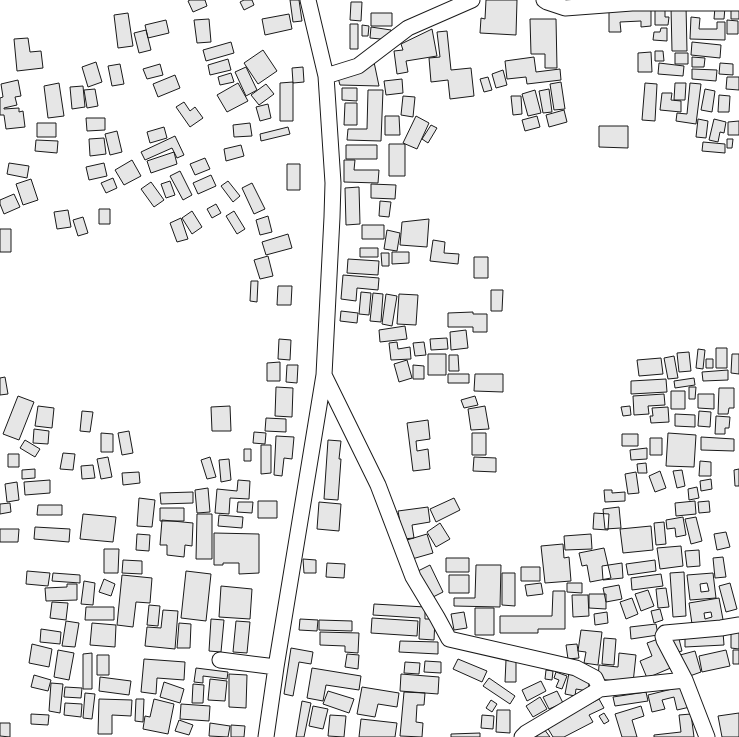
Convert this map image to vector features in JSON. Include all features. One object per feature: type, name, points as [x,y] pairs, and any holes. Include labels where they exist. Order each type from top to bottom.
[{"type":"street","points":[[266,737],[276,667],[324,375],[333,183],[326,76],[308,0]]},
{"type":"street","points":[[326,76],[358,66],[408,28],[472,0]]},
{"type":"street","points":[[544,0],[565,8],[632,2],[739,3]]},
{"type":"street","points":[[324,375],[378,485],[413,577],[449,639],[576,668],[595,678],[600,689]]},
{"type":"street","points":[[707,737],[685,680],[663,636],[665,633],[739,625]]},
{"type":"street","points":[[220,660],[276,667]]},
{"type":"street","points":[[522,737],[526,733],[600,689],[685,680]]},
{"type":"building","points":[[205,0],[207,6],[193,12],[188,1]]},
{"type":"building","points":[[244,0],[252,0],[254,5],[244,10],[240,2]]},
{"type":"building","points":[[290,0],[299,0],[302,21],[293,22]]},
{"type":"building","points":[[486,0],[517,0],[516,35],[480,33],[481,18],[485,19]]},
{"type":"building","points":[[351,2],[362,2],[361,21],[350,20]]},
{"type":"building","points":[[655,6],[665,6],[665,17],[669,17],[668,25],[655,25]]},
{"type":"building","points":[[686,6],[687,51],[672,51],[671,7]]},
{"type":"building","points":[[715,7],[725,7],[724,19],[714,19]]},
{"type":"building","points":[[731,7],[739,7],[739,19],[731,19]]},
{"type":"building","points":[[651,8],[651,26],[641,27],[641,21],[620,22],[621,32],[609,32],[609,9]]},
{"type":"building","points":[[128,13],[133,46],[118,48],[114,15]]},
{"type":"building","points":[[371,13],[392,13],[392,26],[371,26]]},
{"type":"building","points":[[289,14],[292,29],[265,35],[262,19]]},
{"type":"building","points":[[691,17],[700,18],[699,29],[717,29],[717,22],[725,22],[725,40],[690,39]]},
{"type":"building","points":[[209,19],[211,42],[197,43],[194,20]]},
{"type":"building","points":[[530,19],[556,19],[557,68],[545,68],[545,54],[531,54]]},
{"type":"building","points":[[166,20],[169,33],[148,38],[145,25]]},
{"type":"building","points":[[727,20],[738,21],[738,34],[727,34]]},
{"type":"building","points":[[350,24],[358,24],[358,49],[350,49]]},
{"type":"building","points":[[362,25],[369,26],[368,36],[362,36]]},
{"type":"building","points":[[371,27],[391,30],[391,40],[370,38]]},
{"type":"building","points":[[661,28],[667,28],[667,41],[653,40],[654,32],[660,32]]},
{"type":"building","points":[[432,29],[437,56],[406,61],[408,72],[397,74],[394,51],[403,50],[401,44]]},
{"type":"building","points":[[146,30],[151,50],[139,53],[134,33]]},
{"type":"building","points":[[447,31],[451,70],[471,68],[474,96],[450,99],[448,80],[431,82],[429,58],[440,57],[437,32]]},
{"type":"building","points":[[28,38],[30,52],[41,51],[43,68],[17,71],[14,39]]},
{"type":"building","points":[[231,42],[234,53],[206,61],[203,50]]},
{"type":"building","points":[[692,42],[721,45],[720,58],[691,55]]},
{"type":"building","points":[[263,50],[277,71],[258,84],[244,63]]},
{"type":"building","points":[[655,51],[663,51],[664,61],[655,61]]},
{"type":"building","points":[[651,52],[652,72],[638,72],[638,53]]},
{"type":"building","points":[[675,53],[688,53],[688,64],[675,64]]},
{"type":"building","points":[[534,57],[536,72],[560,69],[561,80],[527,84],[526,77],[507,79],[505,61]]},
{"type":"building","points":[[692,57],[705,58],[704,67],[692,67]]},
{"type":"building","points":[[228,59],[231,70],[210,75],[208,65]]},
{"type":"building","points":[[96,62],[102,82],[88,87],[82,67]]},
{"type":"building","points":[[374,62],[379,86],[340,85],[337,74]]},
{"type":"building","points":[[659,63],[684,66],[683,76],[658,74]]},
{"type":"building","points":[[720,63],[733,64],[733,75],[719,74]]},
{"type":"building","points":[[120,64],[124,84],[112,86],[108,66]]},
{"type":"building","points":[[160,64],[163,75],[147,79],[143,69]]},
{"type":"building","points":[[246,67],[257,90],[246,96],[235,72]]},
{"type":"building","points":[[303,67],[304,82],[293,83],[292,68]]},
{"type":"building","points":[[692,69],[717,70],[716,81],[692,79]]},
{"type":"building","points":[[503,70],[507,85],[496,88],[492,74]]},
{"type":"building","points":[[231,73],[234,82],[220,85],[218,77]]},
{"type":"building","points":[[175,75],[180,88],[158,97],[153,84]]},
{"type":"building","points":[[488,77],[492,90],[484,92],[480,79]]},
{"type":"building","points":[[727,77],[739,77],[739,90],[726,89]]},
{"type":"building","points":[[402,79],[403,93],[386,95],[384,81]]},
{"type":"building","points":[[18,80],[21,96],[15,97],[17,105],[4,109],[19,108],[19,112],[23,111],[25,127],[6,129],[4,115],[0,115],[0,98],[3,97],[1,84]]},
{"type":"building","points":[[293,82],[293,121],[280,121],[280,83]]},
{"type":"building","points":[[561,82],[565,109],[554,110],[550,84]]},
{"type":"building","points":[[59,83],[64,116],[48,118],[44,86]]},
{"type":"building","points":[[238,83],[248,101],[227,112],[217,95]]},
{"type":"building","points":[[645,83],[657,84],[655,121],[642,120]]},
{"type":"building","points":[[675,83],[686,83],[685,100],[674,100]]},
{"type":"building","points":[[690,83],[701,84],[696,124],[676,121],[677,113],[687,114]]},
{"type":"building","points":[[266,84],[274,94],[259,105],[251,95]]},
{"type":"building","points":[[83,86],[85,107],[72,109],[70,87]]},
{"type":"building","points":[[342,88],[357,88],[357,101],[342,100]]},
{"type":"building","points":[[95,89],[98,106],[87,108],[84,90]]},
{"type":"building","points":[[549,89],[552,112],[543,113],[539,91]]},
{"type":"building","points":[[705,89],[715,91],[712,112],[701,110]]},
{"type":"building","points":[[368,90],[383,90],[381,141],[347,140],[348,129],[367,129]]},
{"type":"building","points":[[535,90],[541,113],[528,116],[522,94]]},
{"type":"building","points":[[662,93],[672,93],[671,100],[681,101],[681,112],[660,110]]},
{"type":"building","points":[[719,95],[730,96],[729,112],[718,112]]},
{"type":"building","points":[[403,96],[415,97],[413,117],[401,115]]},
{"type":"building","points":[[511,96],[521,96],[522,114],[513,115]]},
{"type":"building","points":[[184,102],[190,111],[195,107],[203,118],[190,127],[176,107]]},
{"type":"building","points":[[345,103],[357,103],[357,125],[344,125]]},
{"type":"building","points":[[268,104],[271,118],[260,121],[256,107]]},
{"type":"building","points":[[564,110],[567,122],[549,127],[546,115]]},
{"type":"building","points":[[385,116],[399,116],[400,135],[385,135]]},
{"type":"building","points":[[416,116],[429,123],[417,149],[403,143]]},
{"type":"building","points":[[537,116],[540,127],[525,131],[522,120]]},
{"type":"building","points":[[86,118],[105,118],[105,130],[87,131]]},
{"type":"building","points":[[698,119],[708,121],[706,138],[696,137]]},
{"type":"building","points":[[714,119],[726,122],[724,133],[720,132],[718,142],[709,140]]},
{"type":"building","points":[[739,121],[739,135],[728,135],[728,122]]},
{"type":"building","points":[[37,123],[56,123],[56,137],[37,137]]},
{"type":"building","points":[[250,123],[252,136],[234,137],[233,125]]},
{"type":"building","points":[[431,125],[437,128],[428,143],[422,139]]},
{"type":"building","points":[[599,126],[628,126],[628,148],[599,147]]},
{"type":"building","points":[[164,127],[167,138],[150,143],[147,132]]},
{"type":"building","points":[[288,127],[290,134],[261,141],[260,134]]},
{"type":"building","points":[[117,131],[122,152],[110,155],[105,134]]},
{"type":"building","points":[[175,136],[184,155],[177,158],[172,148],[145,160],[141,152]]},
{"type":"building","points":[[104,138],[106,154],[90,156],[89,139]]},
{"type":"building","points":[[727,139],[733,139],[732,148],[727,148]]},
{"type":"building","points":[[36,140],[58,141],[57,153],[35,151]]},
{"type":"building","points":[[703,142],[725,144],[725,153],[702,151]]},
{"type":"building","points":[[389,144],[405,144],[405,176],[389,176]]},
{"type":"building","points":[[241,145],[244,156],[226,161],[224,149]]},
{"type":"building","points":[[346,145],[377,145],[377,159],[346,159]]},
{"type":"building","points":[[174,152],[177,164],[151,173],[147,161]]},
{"type":"building","points":[[205,158],[210,169],[195,175],[190,164]]},
{"type":"building","points":[[132,160],[141,176],[124,185],[115,170]]},
{"type":"building","points":[[344,160],[355,160],[354,170],[379,170],[378,183],[344,182]]},
{"type":"building","points":[[9,163],[29,166],[27,178],[7,174]]},
{"type":"building","points":[[104,163],[107,176],[89,180],[86,167]]},
{"type":"building","points":[[287,164],[300,164],[300,190],[287,190]]},
{"type":"building","points":[[180,171],[192,195],[183,200],[170,176]]},
{"type":"building","points":[[211,175],[216,186],[198,194],[193,183]]},
{"type":"building","points":[[113,178],[117,188],[106,193],[101,183]]},
{"type":"building","points":[[31,179],[38,200],[23,205],[16,184]]},
{"type":"building","points":[[170,181],[175,195],[166,198],[161,184]]},
{"type":"building","points":[[228,181],[240,196],[233,202],[221,186]]},
{"type":"building","points":[[151,182],[164,200],[154,207],[141,189]]},
{"type":"building","points":[[252,183],[265,209],[254,214],[242,188]]},
{"type":"building","points":[[371,184],[396,185],[395,199],[371,198]]},
{"type":"building","points":[[359,187],[360,224],[346,225],[345,188]]},
{"type":"building","points":[[14,194],[20,207],[4,214],[0,200]]},
{"type":"building","points":[[380,201],[391,202],[389,217],[379,216]]},
{"type":"building","points":[[216,204],[221,213],[212,218],[207,209]]},
{"type":"building","points":[[99,209],[110,209],[110,224],[99,224]]},
{"type":"building","points":[[68,210],[71,227],[57,229],[54,212]]},
{"type":"building","points":[[192,211],[202,227],[192,234],[182,218]]},
{"type":"building","points":[[234,211],[245,229],[237,234],[226,216]]},
{"type":"building","points":[[268,216],[272,232],[260,235],[256,220]]},
{"type":"building","points":[[83,217],[88,233],[78,236],[73,220]]},
{"type":"building","points":[[181,218],[188,239],[177,242],[170,223]]},
{"type":"building","points":[[429,219],[427,247],[400,245],[402,222]]},
{"type":"building","points":[[362,225],[384,225],[384,239],[362,239]]},
{"type":"building","points":[[0,229],[11,229],[11,252],[0,252]]},
{"type":"building","points":[[387,230],[400,233],[397,251],[384,249]]},
{"type":"building","points":[[288,234],[292,248],[266,255],[262,242]]},
{"type":"building","points":[[433,240],[445,242],[444,253],[459,254],[458,264],[430,261]]},
{"type":"building","points":[[360,248],[378,248],[378,257],[360,257]]},
{"type":"building","points":[[392,252],[409,252],[409,263],[392,264]]},
{"type":"building","points":[[381,253],[389,253],[389,266],[382,266]]},
{"type":"building","points":[[268,256],[273,276],[260,279],[254,260]]},
{"type":"building","points":[[474,257],[488,257],[488,278],[474,278]]},
{"type":"building","points":[[348,259],[379,261],[378,275],[347,273]]},
{"type":"building","points":[[343,275],[379,278],[378,290],[357,288],[356,301],[341,299]]},
{"type":"building","points":[[251,281],[258,281],[257,302],[250,301]]},
{"type":"building","points":[[278,286],[292,286],[291,305],[277,305]]},
{"type":"building","points":[[491,290],[503,290],[502,311],[491,311]]},
{"type":"building","points":[[361,292],[371,293],[369,315],[359,314]]},
{"type":"building","points":[[373,293],[383,294],[381,322],[370,321]]},
{"type":"building","points":[[386,294],[397,296],[392,326],[382,324]]},
{"type":"building","points":[[399,294],[418,295],[416,325],[397,324]]},
{"type":"building","points":[[341,311],[358,313],[357,323],[340,321]]},
{"type":"building","points":[[473,312],[473,314],[487,314],[487,332],[473,332],[473,327],[448,327],[448,313]]},
{"type":"building","points":[[405,326],[407,339],[380,342],[379,330]]},
{"type":"building","points":[[466,330],[468,348],[451,350],[450,332]]},
{"type":"building","points":[[447,338],[448,349],[431,350],[430,339]]},
{"type":"building","points":[[279,339],[291,340],[290,360],[278,359]]},
{"type":"building","points":[[397,342],[398,349],[410,347],[411,359],[391,360],[389,343]]},
{"type":"building","points":[[424,342],[426,355],[415,356],[413,343]]},
{"type":"building","points":[[716,348],[727,348],[727,368],[716,368]]},
{"type":"building","points":[[698,349],[705,350],[703,369],[696,368]]},
{"type":"building","points":[[689,352],[691,371],[679,372],[677,353]]},
{"type":"building","points":[[428,354],[446,354],[446,375],[428,375]]},
{"type":"building","points":[[732,354],[739,354],[739,374],[731,373]]},
{"type":"building","points":[[449,355],[458,355],[459,371],[449,371]]},
{"type":"building","points":[[674,356],[678,378],[668,379],[664,358]]},
{"type":"building","points":[[661,358],[663,374],[639,376],[637,360]]},
{"type":"building","points":[[706,359],[713,359],[713,368],[706,368]]},
{"type":"building","points":[[407,360],[412,378],[399,382],[394,364]]},
{"type":"building","points":[[280,362],[280,381],[267,381],[267,363]]},
{"type":"building","points":[[287,365],[298,365],[297,383],[286,382]]},
{"type":"building","points":[[413,365],[424,366],[424,379],[413,379]]},
{"type":"building","points":[[728,370],[728,380],[703,381],[702,372]]},
{"type":"building","points":[[448,374],[469,374],[469,383],[448,383]]},
{"type":"building","points":[[475,374],[503,374],[503,392],[474,391]]},
{"type":"building","points":[[5,377],[8,394],[0,395],[0,378]]},
{"type":"building","points":[[694,378],[695,385],[675,388],[674,381]]},
{"type":"building","points":[[666,379],[667,392],[631,394],[631,381]]},
{"type":"building","points":[[276,387],[293,388],[292,417],[275,416]]},
{"type":"building","points":[[689,387],[696,387],[695,399],[689,399]]},
{"type":"building","points":[[719,388],[734,388],[734,408],[729,408],[728,414],[718,414]]},
{"type":"building","points":[[671,391],[685,391],[685,409],[671,409]]},
{"type":"building","points":[[664,394],[665,405],[648,406],[649,414],[634,415],[633,396]]},
{"type":"building","points":[[698,394],[714,394],[714,409],[698,408]]},
{"type":"building","points":[[18,396],[34,402],[19,440],[3,434]]},
{"type":"building","points":[[475,396],[478,405],[464,408],[461,400]]},
{"type":"building","points":[[38,406],[54,408],[52,428],[35,426]]},
{"type":"building","points":[[230,406],[231,431],[212,431],[211,407]]},
{"type":"building","points":[[485,406],[489,429],[471,430],[468,409]]},
{"type":"building","points":[[630,406],[631,415],[623,416],[621,407]]},
{"type":"building","points":[[668,407],[669,422],[651,423],[650,416],[653,416],[652,408]]},
{"type":"building","points":[[82,411],[93,412],[90,432],[80,431]]},
{"type":"building","points":[[699,411],[711,412],[710,427],[698,426]]},
{"type":"building","points":[[675,414],[695,415],[695,427],[675,426]]},
{"type":"building","points":[[716,416],[730,417],[729,428],[725,428],[725,434],[715,434]]},
{"type":"building","points":[[266,418],[286,419],[286,432],[265,431]]},
{"type":"building","points":[[428,420],[430,439],[416,441],[417,451],[428,449],[430,469],[413,471],[407,423]]},
{"type":"building","points":[[34,429],[49,431],[48,444],[33,443]]},
{"type":"building","points":[[129,431],[133,453],[122,455],[118,433]]},
{"type":"building","points":[[254,432],[266,433],[265,444],[253,443]]},
{"type":"building","points":[[101,433],[113,434],[113,452],[101,452]]},
{"type":"building","points":[[472,433],[486,433],[486,455],[472,455]]},
{"type":"building","points":[[668,433],[696,435],[694,467],[666,466]]},
{"type":"building","points":[[622,434],[638,434],[638,446],[622,446]]},
{"type":"building","points":[[276,436],[294,437],[292,459],[284,458],[282,476],[274,475]]},
{"type":"building","points":[[701,437],[734,439],[734,451],[701,450]]},
{"type":"building","points":[[650,438],[662,438],[662,455],[650,455]]},
{"type":"building","points":[[25,440],[40,449],[35,457],[20,448]]},
{"type":"building","points":[[328,440],[341,441],[338,500],[324,499]]},
{"type":"building","points":[[261,445],[271,445],[271,473],[261,474]]},
{"type":"building","points":[[647,448],[647,459],[631,460],[630,450]]},
{"type":"building","points":[[244,449],[251,449],[251,461],[244,461]]},
{"type":"building","points":[[63,453],[75,454],[73,470],[60,469]]},
{"type":"building","points":[[8,454],[19,454],[19,467],[8,467]]},
{"type":"building","points":[[108,457],[112,477],[101,479],[97,459]]},
{"type":"building","points":[[210,457],[216,477],[207,479],[201,460]]},
{"type":"building","points":[[474,457],[496,458],[496,472],[473,471]]},
{"type":"building","points":[[229,459],[231,480],[221,482],[219,460]]},
{"type":"building","points":[[700,461],[711,462],[711,476],[699,476]]},
{"type":"building","points":[[646,463],[647,473],[638,473],[637,464]]},
{"type":"building","points":[[93,465],[95,478],[82,479],[81,466]]},
{"type":"building","points":[[35,469],[35,478],[22,479],[22,470]]},
{"type":"building","points":[[739,469],[739,486],[735,486],[734,470]]},
{"type":"building","points":[[682,470],[685,486],[677,488],[673,471]]},
{"type":"building","points":[[660,471],[666,488],[655,492],[649,476]]},
{"type":"building","points":[[139,472],[140,483],[123,485],[122,473]]},
{"type":"building","points":[[636,472],[639,493],[628,494],[625,474]]},
{"type":"building","points":[[711,479],[712,489],[701,491],[700,481]]},
{"type":"building","points":[[50,480],[50,493],[25,495],[24,482]]},
{"type":"building","points":[[238,480],[250,481],[249,499],[230,498],[229,514],[215,513],[217,489],[237,491]]},
{"type":"building","points":[[17,482],[19,500],[7,502],[5,484]]},
{"type":"building","points":[[697,487],[699,498],[689,500],[688,489]]},
{"type":"building","points":[[208,488],[210,512],[197,513],[195,490]]},
{"type":"building","points":[[604,490],[612,490],[612,493],[625,492],[625,501],[605,502]]},
{"type":"building","points":[[193,492],[193,503],[161,504],[160,493]]},
{"type":"building","points":[[139,498],[155,500],[152,527],[137,526]]},
{"type":"building","points":[[454,498],[460,510],[436,522],[430,509]]},
{"type":"building","points":[[258,501],[277,501],[277,518],[258,518]]},
{"type":"building","points":[[695,501],[696,514],[676,516],[675,503]]},
{"type":"building","points":[[709,501],[710,512],[699,513],[698,502]]},
{"type":"building","points":[[238,502],[253,502],[252,513],[237,512]]},
{"type":"building","points":[[319,502],[341,504],[339,531],[317,529]]},
{"type":"building","points":[[10,503],[11,512],[0,514],[0,504]]},
{"type":"building","points":[[38,505],[62,505],[62,515],[37,515]]},
{"type":"building","points":[[428,507],[430,522],[412,525],[414,538],[403,539],[398,511]]},
{"type":"building","points":[[619,507],[621,528],[605,529],[603,509]]},
{"type":"building","points":[[160,508],[184,508],[184,521],[160,521]]},
{"type":"building","points":[[594,513],[609,514],[608,530],[593,529]]},
{"type":"building","points":[[83,514],[116,517],[113,542],[80,539]]},
{"type":"building","points":[[197,514],[212,514],[212,559],[196,559]]},
{"type":"building","points":[[219,515],[243,517],[242,528],[218,526]]},
{"type":"building","points":[[683,517],[686,535],[676,537],[675,528],[667,529],[666,520]]},
{"type":"building","points":[[696,517],[702,541],[691,544],[685,519]]},
{"type":"building","points":[[162,520],[193,523],[192,546],[185,545],[184,557],[167,555],[167,545],[160,545]]},
{"type":"building","points":[[664,522],[666,544],[656,545],[654,523]]},
{"type":"building","points":[[440,523],[450,539],[436,547],[427,532]]},
{"type":"building","points":[[651,526],[653,550],[623,553],[620,529]]},
{"type":"building","points":[[35,527],[70,529],[69,542],[34,539]]},
{"type":"building","points":[[0,529],[19,529],[18,542],[0,542]]},
{"type":"building","points":[[726,532],[730,547],[717,550],[714,534]]},
{"type":"building","points":[[214,533],[259,534],[259,573],[239,574],[239,563],[223,563],[223,565],[214,565]]},
{"type":"building","points":[[137,534],[150,535],[149,551],[136,550]]},
{"type":"building","points":[[427,534],[433,553],[412,559],[407,540]]},
{"type":"building","points":[[591,534],[592,549],[565,550],[564,536]]},
{"type":"building","points":[[563,544],[564,558],[569,557],[571,581],[545,583],[541,546]]},
{"type":"building","points":[[681,546],[683,566],[660,569],[657,548]]},
{"type":"building","points":[[604,548],[611,578],[590,582],[587,565],[582,566],[579,553]]},
{"type":"building","points":[[104,549],[119,549],[118,573],[104,573]]},
{"type":"building","points":[[699,550],[700,566],[687,567],[685,551]]},
{"type":"building","points":[[723,557],[726,577],[715,578],[713,558]]},
{"type":"building","points":[[446,558],[469,558],[469,572],[446,572]]},
{"type":"building","points":[[303,559],[316,560],[316,573],[304,573]]},
{"type":"building","points":[[123,560],[142,561],[142,574],[122,573]]},
{"type":"building","points":[[655,560],[656,571],[628,575],[626,564]]},
{"type":"building","points":[[327,563],[345,564],[344,578],[326,577]]},
{"type":"building","points":[[622,563],[623,578],[603,580],[602,566]]},
{"type":"building","points":[[430,565],[443,592],[429,599],[416,572]]},
{"type":"building","points":[[476,565],[501,565],[500,607],[454,606],[454,598],[475,598]]},
{"type":"building","points":[[521,567],[540,567],[540,581],[521,581]]},
{"type":"building","points":[[27,571],[50,573],[48,586],[26,584]]},
{"type":"building","points":[[186,571],[211,574],[206,621],[181,618]]},
{"type":"building","points":[[684,572],[686,616],[673,617],[670,573]]},
{"type":"building","points":[[53,573],[80,575],[80,583],[52,581]]},
{"type":"building","points":[[502,573],[515,573],[515,606],[502,605]]},
{"type":"building","points":[[713,573],[716,598],[690,600],[687,575]],"holes":[[[707,583],[709,591],[701,592],[700,584]]]},
{"type":"building","points":[[661,574],[663,586],[632,590],[631,578]]},
{"type":"building","points":[[122,575],[152,578],[150,603],[136,602],[133,627],[117,625]]},
{"type":"building","points":[[449,575],[469,575],[469,593],[449,593]]},
{"type":"building","points":[[104,579],[115,584],[111,596],[99,592]]},
{"type":"building","points":[[84,581],[95,583],[93,605],[81,604]]},
{"type":"building","points":[[541,583],[543,594],[527,596],[525,585]]},
{"type":"building","points":[[567,583],[582,583],[582,593],[567,592]]},
{"type":"building","points":[[730,583],[737,609],[726,612],[719,586]]},
{"type":"building","points":[[67,584],[77,584],[77,600],[46,601],[45,588],[67,587]]},
{"type":"building","points":[[619,585],[622,599],[606,602],[603,588]]},
{"type":"building","points":[[221,586],[252,589],[250,619],[219,617]]},
{"type":"building","points":[[666,588],[669,607],[658,608],[656,589]]},
{"type":"building","points":[[648,590],[654,606],[641,611],[635,594]]},
{"type":"building","points":[[553,591],[565,591],[565,629],[538,629],[538,633],[500,633],[500,616],[552,616]]},
{"type":"building","points":[[589,594],[606,594],[606,609],[589,608]]},
{"type":"building","points":[[572,595],[588,595],[589,616],[573,617]]},
{"type":"building","points":[[632,598],[638,614],[626,619],[620,602]]},
{"type":"building","points":[[719,598],[724,625],[693,631],[689,603]],"holes":[[[711,612],[712,617],[705,619],[704,613]]]},
{"type":"building","points":[[52,602],[68,603],[66,620],[50,618]]},
{"type":"building","points":[[374,604],[425,607],[425,619],[435,619],[434,640],[419,639],[420,618],[373,615]]},
{"type":"building","points":[[149,605],[160,606],[158,626],[147,625]]},
{"type":"building","points":[[86,607],[114,607],[114,620],[85,620]]},
{"type":"building","points":[[475,608],[494,608],[494,635],[475,635]]},
{"type":"building","points":[[660,609],[663,620],[654,623],[651,611]]},
{"type":"building","points":[[163,610],[178,611],[175,649],[145,646],[147,627],[161,628]]},
{"type":"building","points":[[464,612],[467,628],[454,630],[451,614]]},
{"type":"building","points":[[607,612],[608,623],[595,625],[594,614]]},
{"type":"building","points":[[372,618],[418,621],[417,636],[371,633]]},
{"type":"building","points":[[211,619],[224,620],[221,652],[209,651]]},
{"type":"building","points":[[300,619],[318,620],[317,631],[299,630]]},
{"type":"building","points":[[319,620],[352,621],[352,631],[319,630]]},
{"type":"building","points":[[66,621],[79,623],[75,647],[62,646]]},
{"type":"building","points":[[236,621],[250,622],[247,653],[233,652]]},
{"type":"building","points":[[92,623],[116,625],[115,647],[90,645]]},
{"type":"building","points":[[179,623],[191,624],[190,648],[177,648]]},
{"type":"building","points":[[656,624],[658,635],[631,639],[630,627]]},
{"type":"building","points":[[41,629],[61,632],[60,644],[40,642]]},
{"type":"building","points":[[731,629],[739,629],[739,649],[731,648]]},
{"type":"building","points":[[581,630],[602,632],[598,665],[584,663],[586,652],[578,651]]},
{"type":"building","points":[[320,632],[359,633],[358,653],[345,652],[345,646],[320,645]]},
{"type":"building","points":[[723,632],[724,645],[685,647],[685,635]]},
{"type":"building","points":[[678,635],[682,651],[674,653],[670,637]]},
{"type":"building","points":[[604,638],[616,639],[614,665],[602,664]]},
{"type":"building","points":[[661,638],[673,667],[647,678],[640,661],[652,656],[647,643]]},
{"type":"building","points":[[400,641],[438,642],[438,654],[399,652]]},
{"type":"building","points":[[32,644],[52,649],[49,667],[29,663]]},
{"type":"building","points":[[577,644],[579,658],[568,659],[566,645]]},
{"type":"building","points":[[291,648],[313,652],[311,664],[299,662],[293,696],[284,694]]},
{"type":"building","points":[[58,650],[74,653],[69,680],[54,677]]},
{"type":"building","points":[[726,650],[730,666],[702,672],[699,656]]},
{"type":"building","points":[[733,650],[739,650],[739,664],[733,664]]},
{"type":"building","points":[[695,651],[701,672],[687,677],[680,655]]},
{"type":"building","points":[[92,653],[92,689],[83,689],[83,654]]},
{"type":"building","points":[[619,653],[636,655],[633,683],[598,679],[599,665],[618,667]]},
{"type":"building","points":[[347,654],[359,655],[358,669],[345,667]]},
{"type":"building","points":[[97,655],[109,655],[109,675],[97,675]]},
{"type":"building","points":[[144,659],[185,662],[184,680],[157,678],[156,694],[141,692]]},
{"type":"building","points":[[458,659],[487,671],[482,682],[453,669]]},
{"type":"building","points":[[506,660],[516,661],[516,682],[505,682]]},
{"type":"building","points":[[425,661],[441,662],[441,673],[424,672]]},
{"type":"building","points":[[405,662],[420,663],[419,674],[404,673]]},
{"type":"building","points":[[196,668],[228,672],[227,679],[203,676],[203,683],[194,682]]},
{"type":"building","points":[[312,668],[361,676],[359,690],[326,685],[323,701],[307,698]]},
{"type":"building","points":[[546,670],[553,671],[552,680],[545,679]]},
{"type":"building","points":[[556,672],[567,676],[562,689],[556,687],[559,680],[554,678]]},
{"type":"building","points":[[569,673],[590,677],[588,691],[576,689],[575,696],[565,694]]},
{"type":"building","points":[[229,674],[247,675],[246,708],[229,707]]},
{"type":"building","points":[[401,674],[439,677],[438,694],[400,691]]},
{"type":"building","points":[[34,675],[51,680],[48,691],[31,687]]},
{"type":"building","points":[[100,677],[131,681],[129,695],[99,691]]},
{"type":"building","points":[[489,678],[515,696],[510,704],[483,686]]},
{"type":"building","points":[[210,679],[227,681],[225,701],[208,700]]},
{"type":"building","points":[[541,681],[546,691],[527,701],[522,690]]},
{"type":"building","points":[[164,682],[184,689],[180,703],[160,697]]},
{"type":"building","points":[[51,683],[63,684],[60,713],[49,711]]},
{"type":"building","points":[[193,684],[204,685],[203,703],[192,703]]},
{"type":"building","points":[[684,686],[690,707],[677,710],[674,697],[662,700],[665,709],[652,712],[648,695]]},
{"type":"building","points":[[65,687],[82,688],[81,698],[64,697]]},
{"type":"building","points":[[362,687],[399,693],[397,707],[378,704],[375,717],[357,714]]},
{"type":"building","points":[[328,691],[354,699],[349,713],[323,704]]},
{"type":"building","points":[[557,691],[563,703],[549,709],[543,697]]},
{"type":"building","points":[[404,692],[425,693],[424,705],[417,705],[416,722],[423,723],[422,737],[400,736]]},
{"type":"building","points":[[646,692],[648,701],[615,706],[613,697]]},
{"type":"building","points":[[85,693],[95,694],[92,719],[83,718]]},
{"type":"building","points":[[540,697],[547,709],[533,717],[526,706]]},
{"type":"building","points":[[99,699],[132,700],[131,716],[112,715],[112,734],[98,734]]},
{"type":"building","points":[[136,699],[144,699],[143,722],[135,721]]},
{"type":"building","points":[[154,699],[174,704],[168,734],[143,729],[145,716],[150,717]]},
{"type":"building","points":[[599,699],[604,708],[589,715],[593,722],[564,737],[553,737],[547,727]]},
{"type":"building","points":[[491,700],[497,704],[492,712],[486,708]]},
{"type":"building","points":[[302,701],[311,703],[304,737],[296,737]]},
{"type":"building","points":[[65,703],[82,704],[81,717],[64,715]]},
{"type":"building","points":[[181,704],[210,706],[209,721],[180,719]]},
{"type":"building","points":[[313,706],[328,709],[323,729],[309,726]]},
{"type":"building","points":[[641,706],[644,716],[632,720],[637,737],[622,737],[615,714]]},
{"type":"building","points":[[497,710],[510,710],[510,733],[496,732]]},
{"type":"building","points":[[604,713],[609,721],[604,724],[599,716]]},
{"type":"building","points":[[739,713],[739,737],[722,737],[718,716]]},
{"type":"building","points":[[31,714],[49,715],[48,725],[31,724]]},
{"type":"building","points":[[691,714],[694,737],[654,737],[654,735],[681,732],[679,715]]},
{"type":"building","points":[[330,715],[346,716],[344,737],[328,736]]},
{"type":"building","points":[[482,715],[494,716],[493,729],[481,728]]},
{"type":"building","points":[[361,719],[397,723],[395,737],[359,737]]},
{"type":"building","points":[[179,720],[193,725],[189,735],[175,731]]},
{"type":"building","points":[[0,723],[10,723],[10,737],[0,736]]},
{"type":"building","points":[[210,723],[230,726],[228,737],[209,736]]},
{"type":"building","points":[[231,725],[245,726],[244,737],[231,737]]},
{"type":"building","points":[[544,729],[550,737],[537,737],[536,735]]},
{"type":"building","points":[[480,733],[480,737],[451,737],[451,734]]}]
